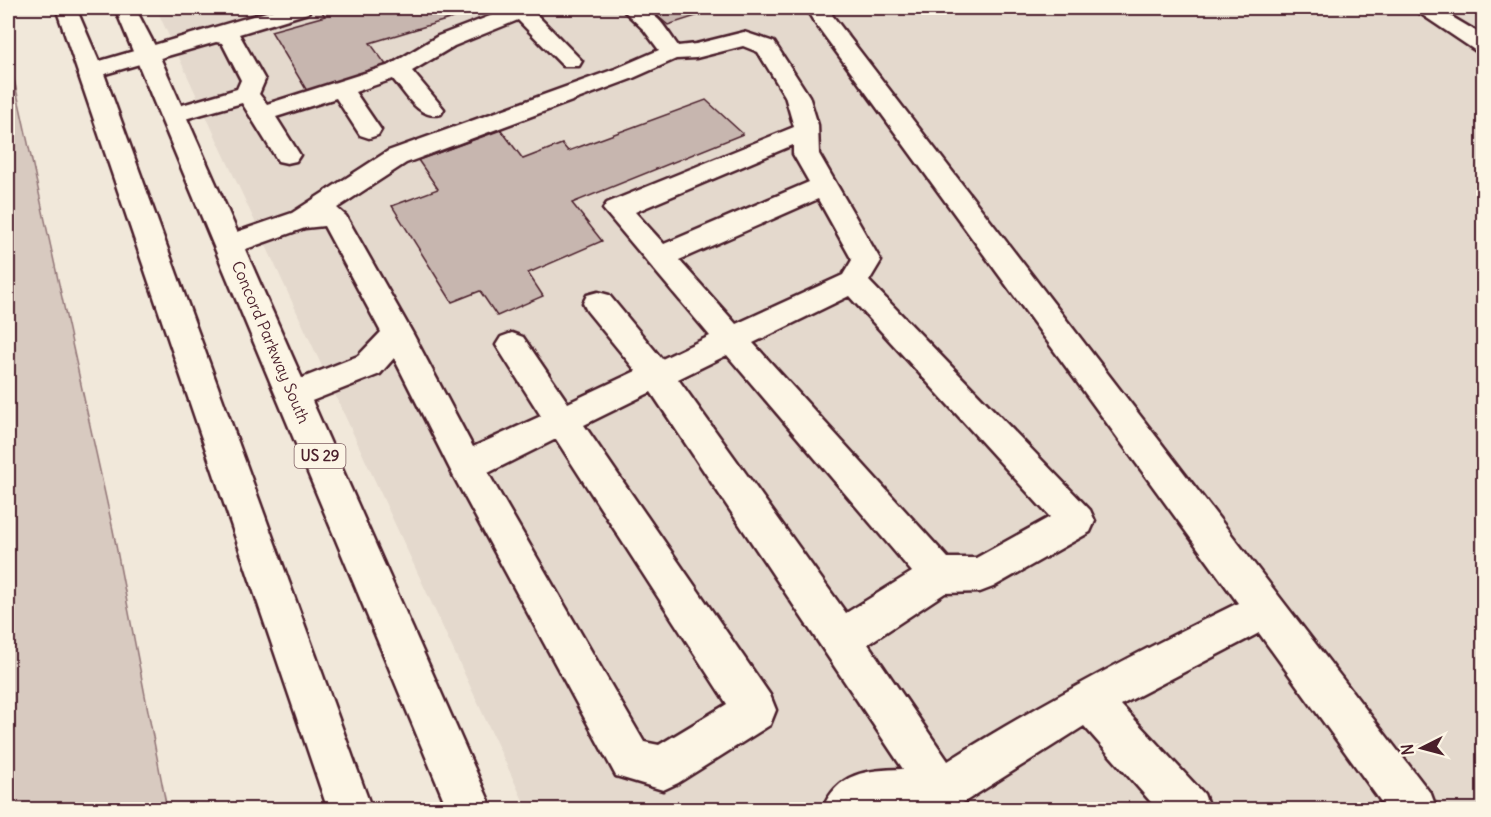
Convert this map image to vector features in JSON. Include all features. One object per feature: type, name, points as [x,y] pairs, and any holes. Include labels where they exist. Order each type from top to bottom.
[{"type":"main road","points":[[66,8],[91,71],[350,810]]},
{"type":"main road","name":"Concord Parkway South","points":[[125,8],[148,54],[471,810]]},
{"type":"main road","points":[[91,71],[300,8]]},
{"type":"main road","points":[[631,8],[652,25],[672,53]]},
{"type":"main road","points":[[1423,8],[1484,46]]},
{"type":"main road","points":[[174,115],[254,104],[341,88],[398,70],[446,40],[524,9],[570,61]]},
{"type":"main road","points":[[818,10],[1415,810]]},
{"type":"main road","points":[[215,35],[230,37],[253,80],[254,104],[287,155]]},
{"type":"main road","points":[[302,219],[397,156],[623,74],[672,53],[696,51],[744,39],[766,47],[797,96],[806,131],[806,154],[867,261],[854,282],[466,467]]},
{"type":"main road","points":[[398,70],[432,109]]},
{"type":"main road","points":[[341,88],[369,130]]},
{"type":"main road","points":[[806,131],[617,209],[939,576]]},
{"type":"main road","points":[[660,258],[824,186]]},
{"type":"main road","points":[[229,245],[302,219],[332,216],[398,334],[466,467],[631,761],[663,768],[755,710],[512,345]]},
{"type":"main road","points":[[841,639],[939,576],[980,575],[1077,521],[854,282]]},
{"type":"main road","points":[[598,303],[657,375],[841,639],[937,800]]},
{"type":"main road","points":[[294,395],[369,365],[398,334]]},
{"type":"main road","points":[[844,810],[866,792],[937,800],[1031,733],[1088,700],[1266,609]]},
{"type":"main road","points":[[1088,700],[1188,810]]},
{"type":"shaded area","points":[[156,8],[1483,8],[1483,809],[527,809]]},
{"type":"shaded area","points":[[8,52],[113,530],[167,809],[8,809]]},
{"type":"building","points":[[319,8],[486,8],[370,43],[387,66],[307,91],[271,31],[325,16]]},
{"type":"building","points":[[648,8],[721,8],[668,25]]},
{"type":"building","points":[[706,100],[743,134],[572,203],[602,241],[528,273],[543,296],[497,316],[480,291],[452,302],[392,206],[438,189],[418,160],[501,130],[523,159],[562,144],[568,151]]}]
